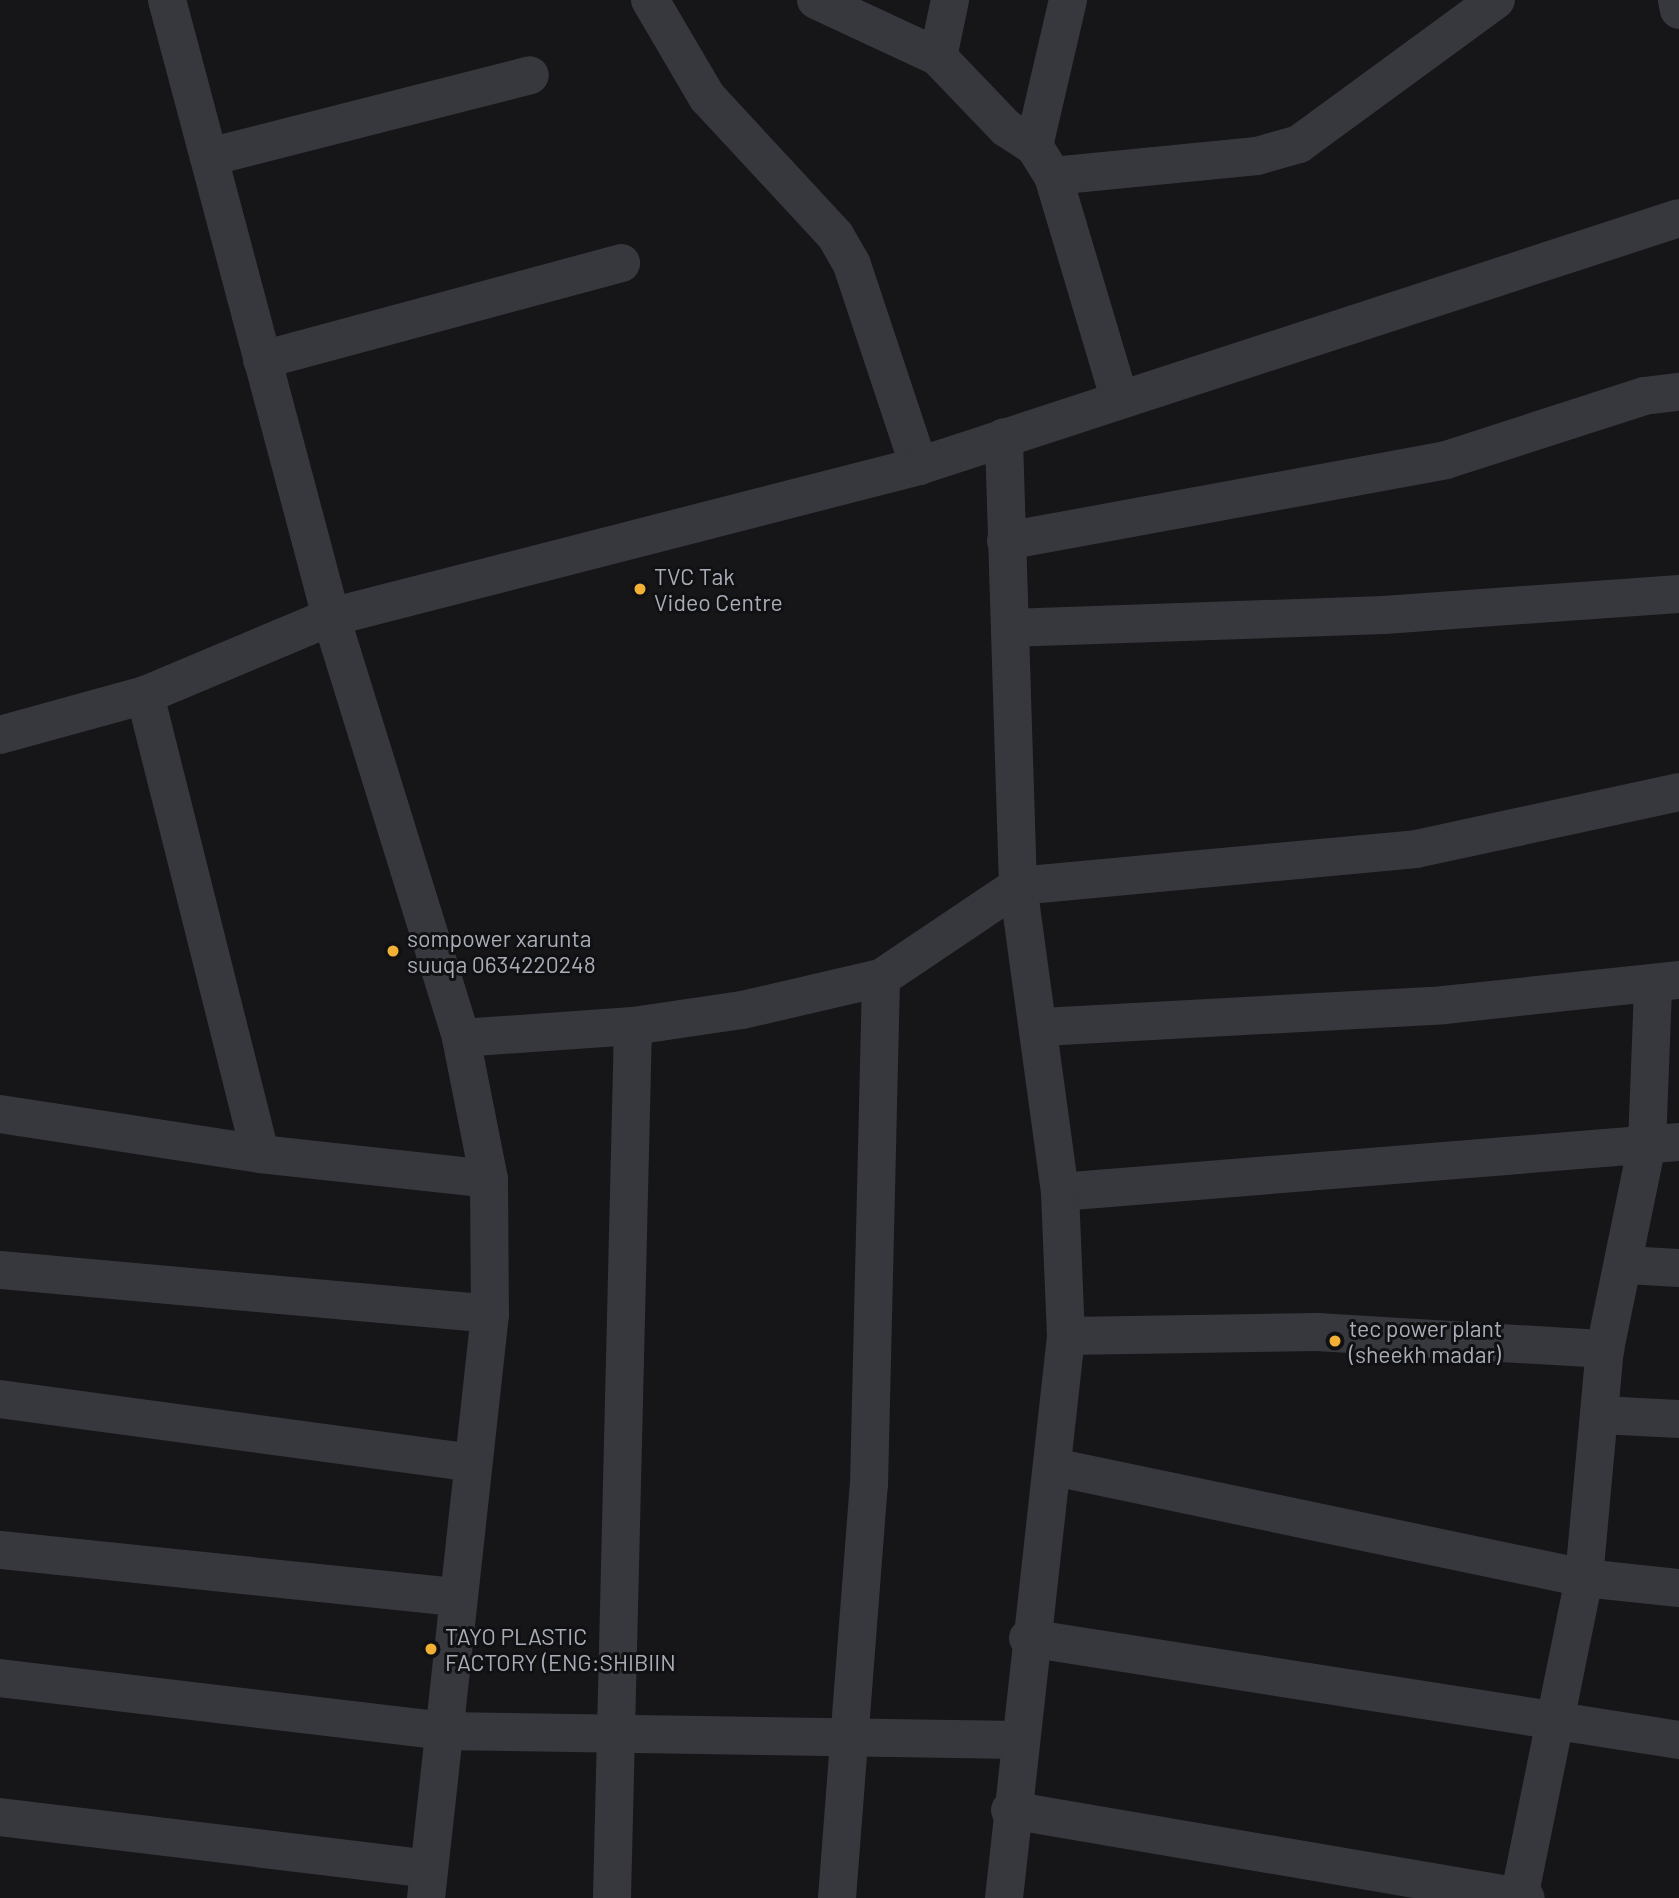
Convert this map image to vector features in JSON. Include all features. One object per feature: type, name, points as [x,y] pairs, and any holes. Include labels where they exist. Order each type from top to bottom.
[{"type":"street","points":[[0,1817],[428,1883],[454,1597],[490,1314],[489,1179],[461,1038],[331,617],[167,0]]},
{"type":"street","points":[[650,0],[715,106],[835,235],[852,265],[919,466]]},
{"type":"street","points":[[816,0],[938,57],[1006,128],[1043,161],[1256,156],[1299,144],[1496,0]]},
{"type":"street","points":[[938,57],[950,0]]},
{"type":"street","points":[[1068,0],[1043,161],[1119,398]]},
{"type":"street","points":[[1677,0],[1679,10]]},
{"type":"street","points":[[209,157],[530,75]]},
{"type":"street","points":[[0,735],[145,695],[331,617],[919,466],[1119,398],[1679,218]]},
{"type":"street","points":[[262,360],[621,263]]},
{"type":"street","points":[[1006,541],[1446,460],[1644,396],[1679,392]]},
{"type":"street","points":[[1003,1898],[1028,1638],[1054,1467],[1066,1336],[1060,1192],[1042,1027],[1018,886],[1004,437]]},
{"type":"street","points":[[1011,628],[1384,615],[1679,594]]},
{"type":"street","points":[[145,695],[260,1154]]},
{"type":"street","points":[[461,1038],[633,1026],[742,1010],[881,978],[1018,886],[1416,849],[1679,792]]},
{"type":"street","points":[[837,1898],[847,1736],[869,1485],[881,978]]},
{"type":"street","points":[[1010,1810],[1522,1898],[1584,1578],[1605,1349],[1626,1265],[1663,1144],[1666,982],[1444,1005],[1042,1027]]},
{"type":"street","points":[[612,1898],[611,1730],[633,1026]]},
{"type":"street","points":[[0,1114],[260,1154],[489,1179]]},
{"type":"street","points":[[1060,1192],[1663,1144]]},
{"type":"street","points":[[1626,1265],[1679,1268]]},
{"type":"street","points":[[0,1270],[490,1314]]},
{"type":"street","points":[[1066,1336],[1317,1332],[1605,1349]]},
{"type":"street","points":[[0,1399],[472,1463]]},
{"type":"street","points":[[1601,1415],[1679,1419]]},
{"type":"street","points":[[1054,1467],[1584,1578],[1679,1588]]},
{"type":"street","points":[[0,1550],[454,1597]]},
{"type":"street","points":[[1028,1638],[1557,1718],[1679,1740]]},
{"type":"street","points":[[0,1678],[442,1731],[611,1730],[1017,1740]]},
{"type":"place","name":"TVC Tak Video Centre","points":[[640,589]]},
{"type":"place","name":"sompower xarunta suuqa 0634220248","points":[[393,951]]},
{"type":"place","name":"tec power plant (sheekh madar)","points":[[1335,1341]]},
{"type":"place","name":"TAYO PLASTIC FACTORY (ENG:SHIBIIN","points":[[431,1649]]}]
